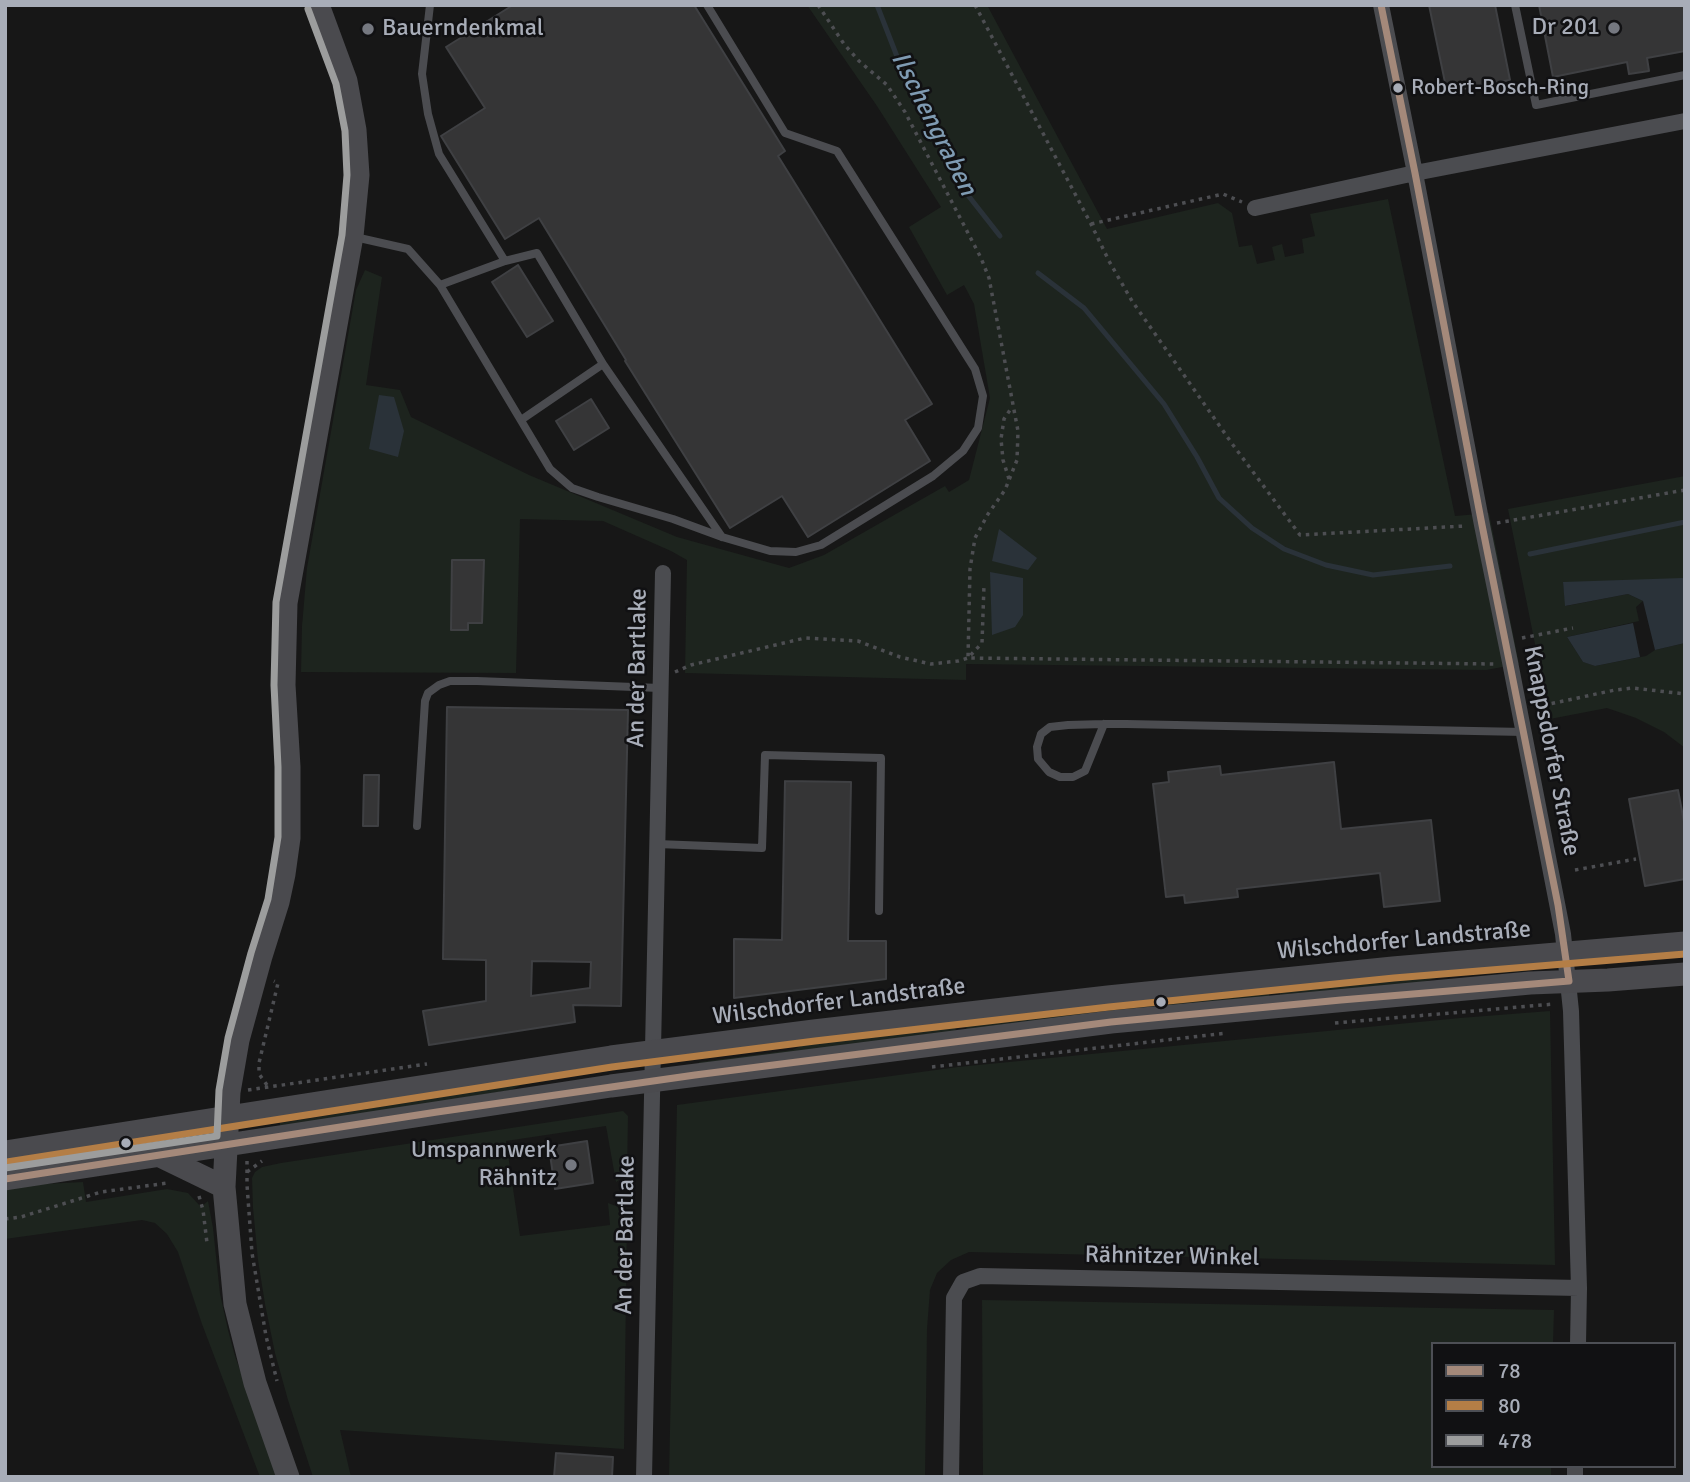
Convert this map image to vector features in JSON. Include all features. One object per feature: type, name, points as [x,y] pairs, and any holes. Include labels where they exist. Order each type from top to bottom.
[{"type":"main road","points":[[288,1477],[256,1383],[235,1304],[224,1187],[229,1092],[238,1040],[278,902],[289,838],[289,768],[284,685],[286,603],[352,236],[358,175],[355,130],[346,80],[318,5]]},
{"type":"main road","name":"Wilschdorfer Landstraße","points":[[5,1152],[653,1051],[801,1032],[1393,968],[1685,943]]},
{"type":"main road","points":[[5,1179],[652,1081],[1111,1022],[1341,1000],[1570,992],[1608,980],[1685,974]]},
{"type":"main road","points":[[158,1155],[224,1187]]},
{"type":"street","points":[[1381,5],[1415,173]]},
{"type":"street","points":[[1255,208],[1415,173],[1685,121]]},
{"type":"street","name":"Knappsdorfer Straße","points":[[1415,173],[1566,953],[1570,992],[1577,1342]]},
{"type":"street","name":"An der Bartlake","points":[[644,1477],[663,573]]},
{"type":"street","name":"Rähnitzer Winkel","points":[[951,1477],[954,1298],[963,1282],[980,1276],[1578,1288]]},
{"type":"lane","points":[[430,5],[422,74],[428,114],[439,154],[505,261]]},
{"type":"lane","points":[[352,236],[408,249],[440,285],[550,468],[572,488],[770,551],[796,552],[821,545],[933,476],[963,451],[978,428],[983,396],[975,369],[837,151],[785,133],[707,5]]},
{"type":"lane","points":[[1515,5],[1536,104],[1685,75]]},
{"type":"lane","points":[[440,285],[505,261],[537,253],[603,364],[722,537]]},
{"type":"lane","points":[[521,420],[603,364]]},
{"type":"lane","points":[[417,826],[425,701],[428,693],[439,685],[450,681],[660,683]]},
{"type":"lane","points":[[1104,724],[1085,771],[1073,777],[1060,777],[1049,772],[1038,759],[1037,747],[1041,734],[1050,727],[1068,725],[1104,724],[1524,732]]},
{"type":"lane","points":[[657,844],[762,848],[765,755],[881,758],[879,911]]},
{"type":"path","points":[[818,5],[844,44],[887,85],[905,111],[989,278],[1018,431],[1017,460],[1005,490],[975,538],[970,569],[968,659]]},
{"type":"path","points":[[975,5],[1132,301],[1300,535],[1482,526],[1685,491]]},
{"type":"path","points":[[1091,223],[1223,194],[1255,208]]},
{"type":"path","points":[[1009,479],[1003,460],[1001,439],[1004,419],[1013,405]]},
{"type":"path","points":[[968,659],[982,643],[984,585]]},
{"type":"path","points":[[1539,634],[1573,628]]},
{"type":"path","points":[[660,683],[691,665],[805,638],[858,641],[900,657],[932,664],[968,659],[1490,665],[1510,662]]},
{"type":"path","points":[[1520,710],[1633,688],[1685,694]]},
{"type":"path","points":[[1613,854],[1614,863]]},
{"type":"path","points":[[1575,870],[1636,859]]},
{"type":"path","points":[[267,1086],[260,1074],[259,1063],[278,983]]},
{"type":"path","points":[[1330,1023],[1570,992]]},
{"type":"path","points":[[924,1068],[1235,1032]]},
{"type":"path","points":[[229,1092],[279,1085]]},
{"type":"path","points":[[273,1159],[260,1161],[247,1172],[247,1185],[258,1296],[278,1384]]},
{"type":"path","points":[[5,1219],[21,1217],[101,1192],[176,1183]]},
{"type":"shaded area","points":[[807,5],[987,5],[1107,229],[1218,203],[1232,213],[1239,247],[1252,245],[1257,264],[1275,260],[1272,247],[1282,244],[1285,257],[1304,253],[1302,239],[1315,236],[1310,214],[1388,199],[1455,516],[1489,513],[1519,664],[1486,670],[966,664],[966,680],[685,673],[687,560],[603,521],[520,519],[516,673],[301,672],[307,568],[356,290],[365,270],[382,277],[366,385],[400,390],[411,417],[529,475],[677,537],[789,568],[824,555],[945,486],[949,492],[969,480],[990,398],[974,304],[964,285],[947,295],[909,227],[941,207],[877,106]]},
{"type":"shaded area","points":[[379,395],[394,397],[404,431],[398,457],[369,449]]},
{"type":"shaded area","points":[[1685,476],[1685,579],[1563,583],[1566,606],[1628,594],[1643,601],[1636,607],[1639,621],[1567,637],[1583,662],[1595,666],[1646,656],[1655,650],[1685,643],[1685,748],[1664,732],[1607,708],[1550,719],[1508,509]]},
{"type":"shaded area","points":[[999,529],[1037,558],[1028,570],[992,561]]},
{"type":"shaded area","points":[[990,572],[1023,578],[1023,615],[1015,627],[992,635]]},
{"type":"shaded area","points":[[1685,579],[1685,643],[1655,650],[1643,601],[1628,594],[1565,606],[1563,582]]},
{"type":"shaded area","points":[[1633,623],[1640,657],[1595,666],[1583,662],[1567,637]]},
{"type":"shaded area","points":[[1526,968],[1527,971],[1439,977],[1411,986],[1280,997],[1280,989],[1414,974]]},
{"type":"shaded area","points":[[1269,990],[1269,999],[967,1031],[965,1022]]},
{"type":"shaded area","points":[[1550,1011],[1555,1265],[969,1252],[951,1260],[937,1273],[930,1290],[925,1477],[669,1477],[677,1105],[958,1067]]},
{"type":"shaded area","points":[[955,1023],[956,1033],[700,1068],[699,1062],[792,1050],[813,1041]]},
{"type":"shaded area","points":[[609,1068],[608,1071],[525,1083],[511,1090],[280,1128],[280,1123],[430,1099],[442,1093]]},
{"type":"shaded area","points":[[623,1111],[628,1116],[627,1175],[616,1182],[606,1126],[506,1141],[520,1236],[610,1225],[608,1203],[627,1214],[624,1449],[340,1430],[351,1477],[313,1477],[288,1400],[265,1304],[253,1208],[252,1178],[255,1172],[262,1167],[281,1163]]},
{"type":"shaded area","points":[[191,1133],[192,1142],[5,1169],[5,1163]]},
{"type":"shaded area","points":[[83,1182],[86,1202],[167,1189],[188,1193],[201,1207],[208,1201],[220,1294],[228,1330],[278,1477],[260,1477],[202,1324],[178,1252],[167,1234],[155,1223],[142,1220],[5,1239],[5,1188]]},
{"type":"shaded area","points":[[982,1300],[1554,1310],[1553,1342],[1431,1342],[1431,1468],[1551,1468],[1551,1477],[983,1477]]},
{"type":"building","points":[[513,5],[694,5],[785,151],[778,156],[932,404],[905,420],[930,461],[808,537],[782,496],[730,528],[539,218],[505,239],[441,136],[485,108],[446,47]]},
{"type":"building","points":[[1429,5],[1495,5],[1510,80],[1447,92]]},
{"type":"building","name":"Dr 201","points":[[1539,5],[1685,5],[1685,51],[1647,58],[1649,71],[1629,74],[1627,62],[1553,77]]},
{"type":"building","points":[[518,265],[553,321],[527,337],[492,282]]},
{"type":"building","points":[[591,399],[609,428],[574,450],[556,421]]},
{"type":"building","points":[[452,560],[484,560],[482,623],[468,623],[468,630],[451,630]]},
{"type":"building","points":[[447,707],[628,710],[621,1006],[573,1005],[575,1022],[429,1045],[423,1011],[486,1001],[486,960],[443,959]],"holes":[[[532,961],[591,962],[590,988],[531,996]]]},
{"type":"building","points":[[1334,762],[1341,829],[1431,820],[1440,901],[1384,907],[1380,873],[1237,889],[1238,897],[1185,903],[1184,895],[1166,897],[1153,784],[1169,782],[1168,772],[1220,766],[1221,775]]},
{"type":"building","points":[[364,775],[379,775],[378,826],[363,826]]},
{"type":"building","points":[[785,781],[851,782],[848,941],[886,941],[886,979],[734,998],[734,939],[782,940]]},
{"type":"building","points":[[1678,790],[1685,827],[1685,879],[1645,886],[1629,799]]},
{"type":"building","name":"Umspannwerk Rähnitz","points":[[587,1141],[593,1183],[555,1189],[549,1147]]},
{"type":"building","points":[[556,1453],[613,1457],[612,1477],[554,1477]]},
{"type":"waterway","name":"Ilschengraben","points":[[877,5],[898,59],[924,99],[967,194],[1000,236]]},
{"type":"waterway","name":"Ilschengraben","points":[[1038,273],[1084,308],[1164,404],[1219,498],[1252,528],[1284,549],[1326,565],[1373,575],[1450,566]]},
{"type":"waterway","name":"Ilschengraben","points":[[1530,554],[1685,522]]},
{"type":"transit line","name":"78","points":[[1381,5],[1558,905],[1569,981]]},
{"type":"transit line","name":"478","points":[[5,1168],[217,1136],[219,1090],[228,1038],[268,899],[278,837],[274,685],[276,602],[342,235],[347,175],[345,131],[336,84],[308,9]]},
{"type":"transit line","name":"80","points":[[7,1162],[612,1067],[815,1041],[1394,978],[1685,954]]},
{"type":"transit line","name":"78","points":[[5,1179],[695,1075],[1111,1022],[1569,981]]},
{"type":"place","name":"Dr 201","points":[[1614,28]]},
{"type":"place","name":"Bauerndenkmal","points":[[368,29]]},
{"type":"place","name":"Robert-Bosch-Ring","points":[[1398,88]]},
{"type":"place","name":"Umspannwerk Rähnitz","points":[[571,1165]]}]
